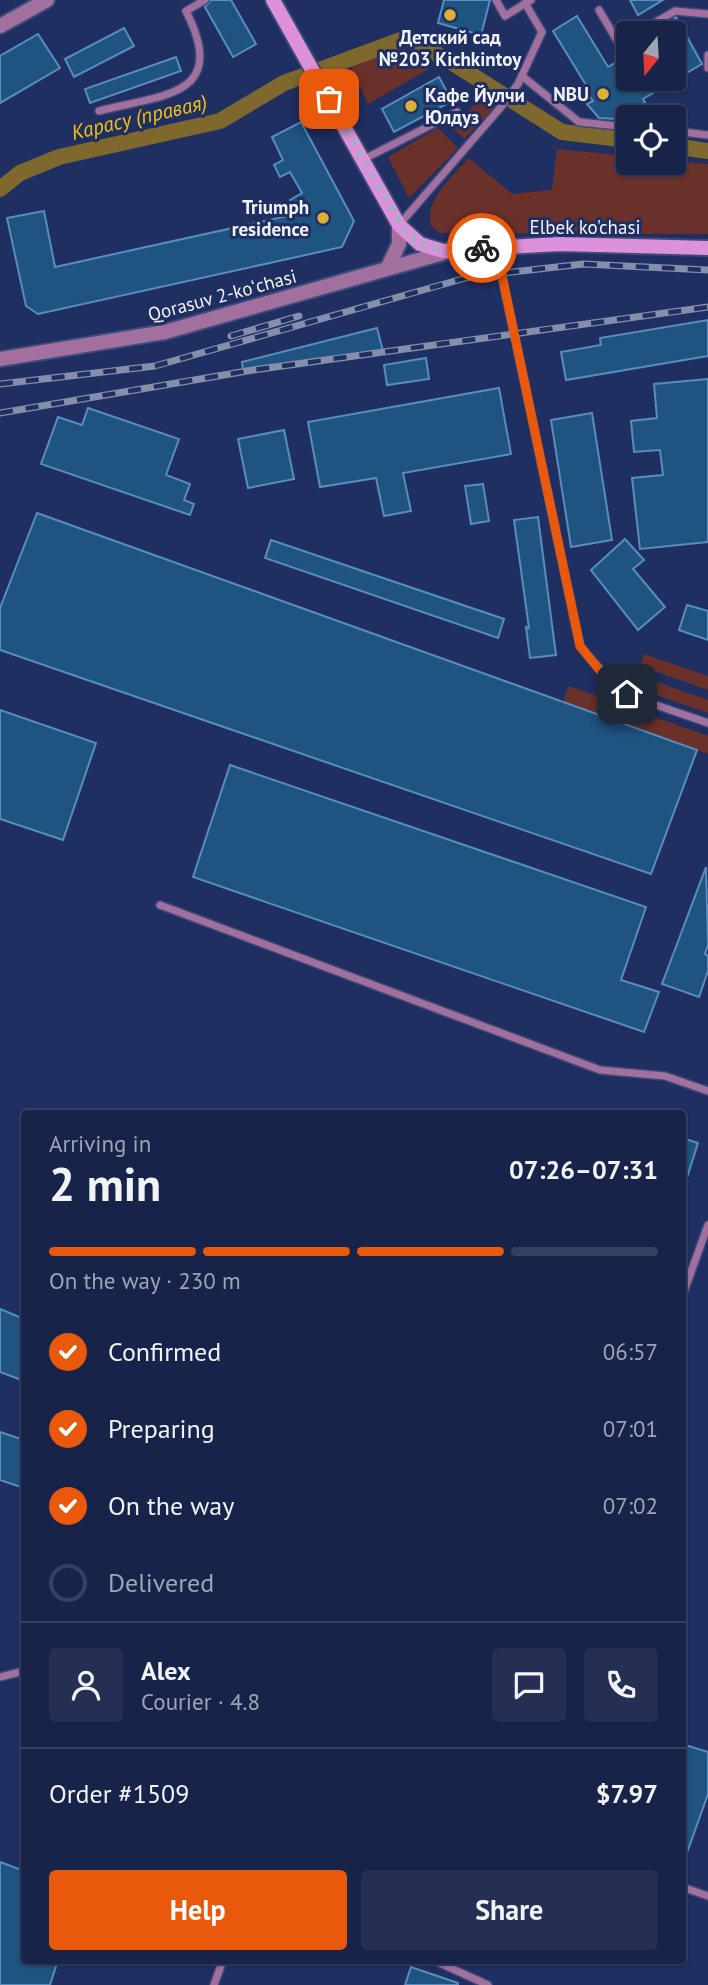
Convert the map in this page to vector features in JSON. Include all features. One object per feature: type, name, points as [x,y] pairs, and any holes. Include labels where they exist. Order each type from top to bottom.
[{"type":"main road","points":[[272,0],[399,225]]},
{"type":"main road","name":"Elbek ko'chasi","points":[[399,225],[420,244],[451,251],[560,244],[708,247]]},
{"type":"street","points":[[0,26],[47,0]]},
{"type":"street","points":[[388,267],[399,244],[399,225]]},
{"type":"street","name":"Qorasuv 2-koʻchasi","points":[[0,359],[165,332],[451,251]]},
{"type":"lane","points":[[99,111],[179,90],[192,81],[202,66],[202,55],[197,32],[186,11],[205,0]]},
{"type":"lane","points":[[399,225],[501,107],[518,84],[542,32],[528,2],[505,16],[496,0]]},
{"type":"lane","points":[[599,10],[616,39]]},
{"type":"lane","points":[[658,21],[676,11],[708,14]]},
{"type":"lane","points":[[708,55],[708,68]]},
{"type":"lane","points":[[522,76],[579,122],[616,126]]},
{"type":"lane","points":[[362,160],[457,112]]},
{"type":"lane","points":[[686,132],[708,135]]},
{"type":"lane","points":[[496,247],[580,646],[606,678],[627,694],[708,723]]},
{"type":"lane","points":[[160,905],[600,1070],[665,1076],[708,1091]]},
{"type":"lane","points":[[686,1286],[708,1225]]},
{"type":"lane","points":[[0,1677],[21,1672]]},
{"type":"lane","points":[[686,1888],[708,1896]]},
{"type":"lane","points":[[214,1985],[222,1964]]},
{"type":"lane","points":[[443,1964],[488,1985]]},
{"type":"shaded area","points":[[397,46],[431,59],[424,62],[429,69],[368,104],[350,66]]},
{"type":"shaded area","points":[[483,98],[494,108],[464,139],[451,126]]},
{"type":"shaded area","points":[[438,128],[458,148],[409,198],[388,157]]},
{"type":"shaded area","points":[[557,149],[616,155],[616,175],[686,175],[686,162],[708,164],[708,234],[440,233],[431,226],[431,207],[441,189],[469,158],[512,194],[552,190]]},
{"type":"shaded area","points":[[644,654],[708,676],[708,690],[640,666]]},
{"type":"shaded area","points":[[638,675],[708,700],[708,713],[633,687]]},
{"type":"shaded area","points":[[569,686],[708,736],[708,754],[563,702]]},
{"type":"building","points":[[211,0],[231,0],[256,44],[233,57],[205,7]]},
{"type":"building","points":[[444,0],[490,0],[481,35],[438,23]]},
{"type":"building","points":[[630,0],[663,0],[638,15]]},
{"type":"building","points":[[577,16],[608,67],[616,62],[616,91],[656,91],[643,99],[645,102],[640,105],[616,105],[616,119],[599,118],[587,104],[593,101],[584,87],[586,85],[553,31]]},
{"type":"building","points":[[124,28],[134,46],[74,77],[65,59]]},
{"type":"building","points":[[38,34],[60,68],[0,103],[0,56]]},
{"type":"building","points":[[686,35],[702,64],[686,73]]},
{"type":"building","points":[[176,57],[181,71],[90,103],[85,89]]},
{"type":"building","points":[[439,77],[452,101],[394,132],[382,109]]},
{"type":"building","points":[[301,122],[354,221],[342,247],[38,314],[26,306],[7,218],[44,211],[55,267],[292,215],[290,200],[302,193],[290,172],[280,177],[274,165],[283,160],[272,137]]},
{"type":"building","points":[[708,320],[708,356],[566,380],[561,352],[601,345],[600,338]]},
{"type":"building","points":[[377,328],[383,351],[243,370],[242,362]]},
{"type":"building","points":[[426,358],[429,379],[387,385],[384,365]]},
{"type":"building","points":[[708,379],[708,542],[640,549],[632,478],[663,475],[660,450],[634,452],[631,421],[657,418],[654,384]]},
{"type":"building","points":[[499,388],[511,454],[403,473],[411,511],[384,516],[376,478],[320,487],[308,422]]},
{"type":"building","points":[[88,408],[179,439],[166,475],[190,484],[184,500],[194,504],[190,515],[41,464],[58,417],[82,425]]},
{"type":"building","points":[[592,413],[612,540],[571,547],[551,420]]},
{"type":"building","points":[[284,430],[294,479],[248,488],[238,439]]},
{"type":"building","points":[[483,484],[489,521],[471,524],[465,486]]},
{"type":"building","points":[[37,513],[697,750],[651,874],[0,650],[0,608]]},
{"type":"building","points":[[538,517],[556,655],[530,658],[526,627],[529,628],[514,520]]},
{"type":"building","points":[[625,539],[644,560],[633,569],[665,607],[638,630],[591,570]]},
{"type":"building","points":[[271,540],[504,619],[498,638],[265,558]]},
{"type":"building","points":[[687,605],[708,611],[708,640],[679,630]]},
{"type":"building","points":[[0,710],[96,743],[63,840],[0,819]]},
{"type":"building","points":[[230,765],[646,907],[621,980],[659,992],[644,1032],[193,877]]},
{"type":"building","points":[[706,867],[708,945],[705,954],[708,956],[708,971],[699,997],[662,984]]},
{"type":"building","points":[[686,1139],[698,1143],[686,1181]]},
{"type":"building","points":[[0,1309],[21,1318],[21,1380],[0,1372]]},
{"type":"building","points":[[0,1432],[21,1439],[21,1487],[0,1480]]},
{"type":"building","points":[[686,1745],[708,1752],[708,1794],[686,1855]]},
{"type":"building","points":[[0,1862],[21,1870],[21,1964],[57,1964],[50,1985],[0,1985]]},
{"type":"building","points":[[411,1967],[458,1983],[458,1985],[405,1985]]},
{"type":"waterway","name":"Карасу (правая)","points":[[0,189],[20,173],[59,157],[220,121],[284,83],[406,38],[448,60],[562,132],[616,139]]},
{"type":"waterway","name":"Карасу (правая)","points":[[686,148],[708,151]]},
{"type":"railway","points":[[0,384],[155,366],[469,277],[583,264],[708,270]]},
{"type":"railway","points":[[0,413],[253,370],[708,307]]},
{"type":"railway","points":[[231,336],[299,316]]},
{"type":"way so far","points":[[329,99],[406,233],[420,244],[436,250],[482,248]]},
{"type":"place","name":"Детский сад №203 Kichkintoy","points":[[450,15]]},
{"type":"place","name":"NBU","points":[[603,94]]},
{"type":"place","name":"Кафе Йулчи Юлдуз","points":[[411,106]]},
{"type":"place","name":"Triumph residence","points":[[323,218]]},
{"type":"route","points":[[482,248],[496,247],[580,646],[606,678],[627,694]]}]
